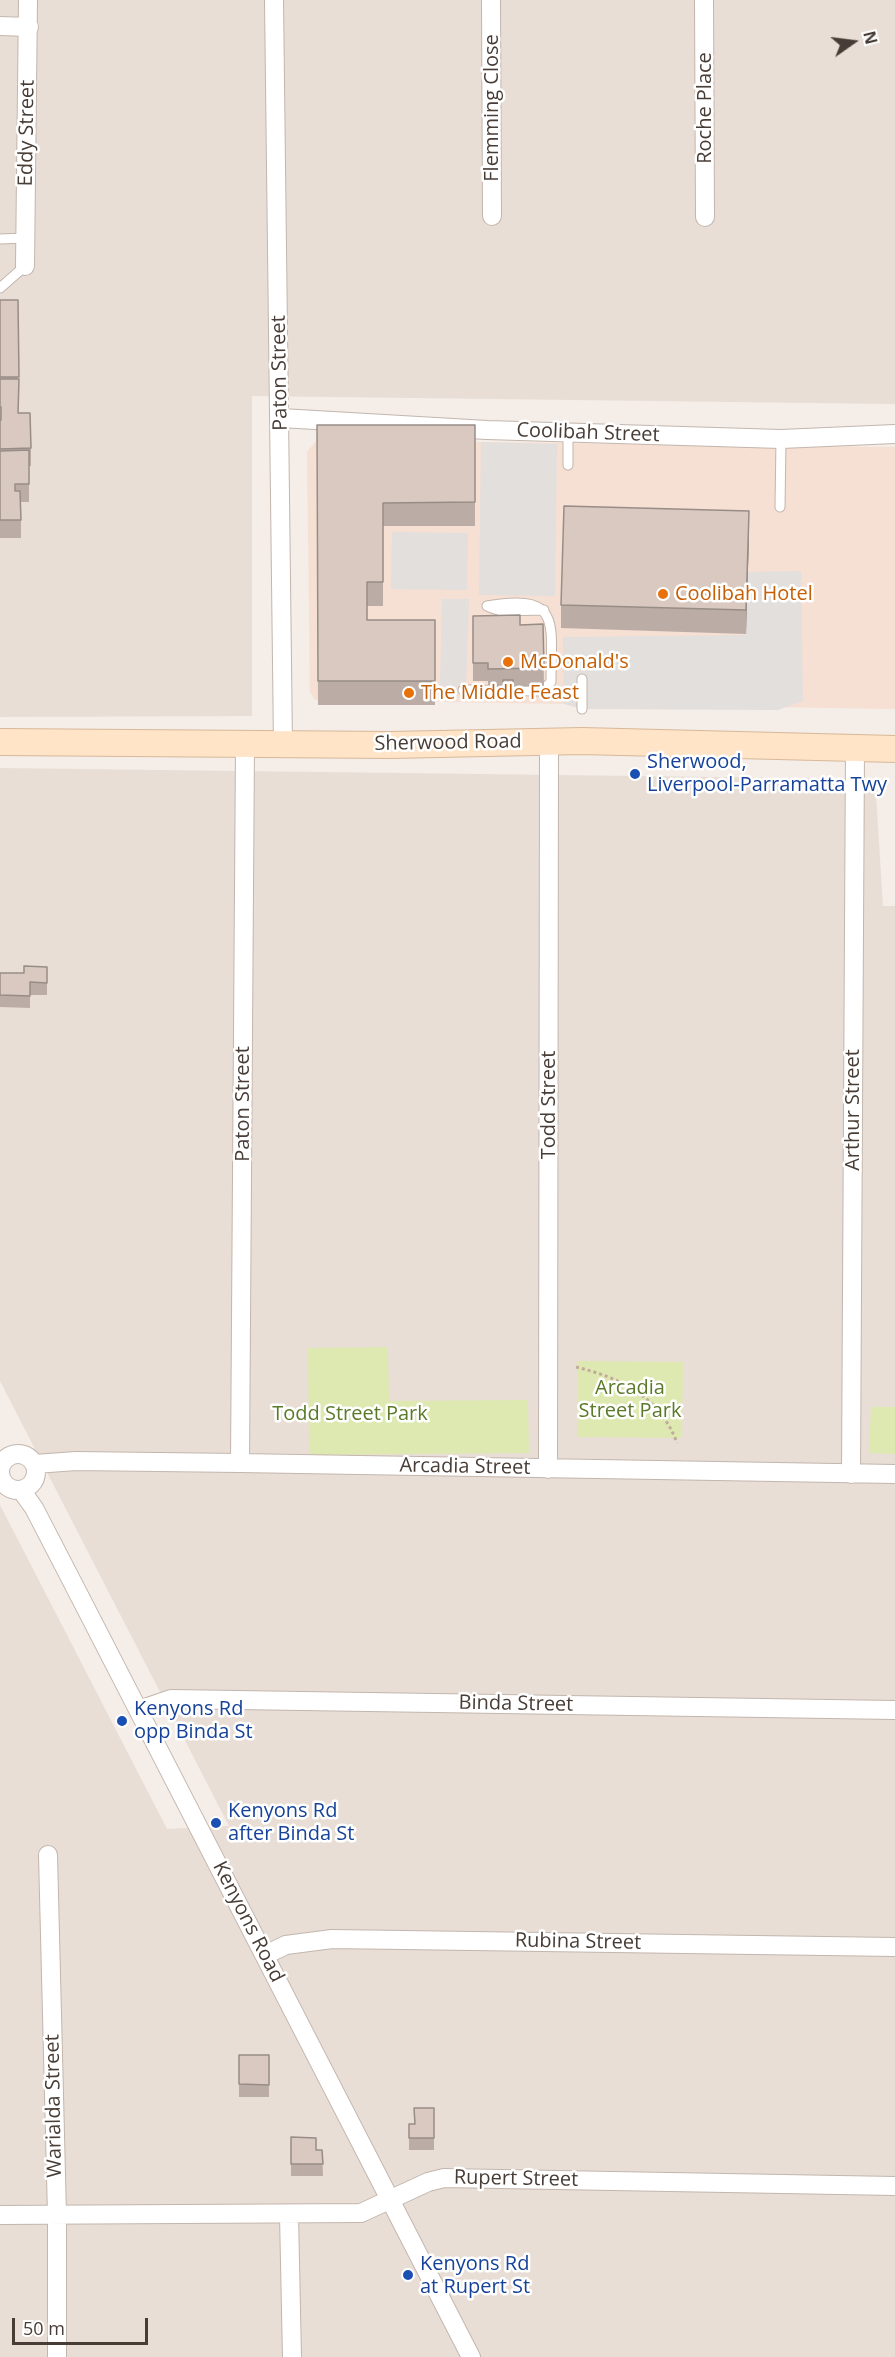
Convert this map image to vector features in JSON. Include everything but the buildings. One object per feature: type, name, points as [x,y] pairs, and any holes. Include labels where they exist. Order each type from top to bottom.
[{"type":"main road","name":"Sherwood Road","points":[[0,742],[283,745],[549,741],[895,749]]},
{"type":"street","name":"Eddy Street","points":[[25,266],[28,0]]},
{"type":"street","name":"Paton Street","points":[[274,0],[281,418],[283,745]]},
{"type":"street","name":"Flemming Close","points":[[491,0],[492,216]]},
{"type":"street","name":"Roche Place","points":[[704,0],[705,217]]},
{"type":"street","points":[[0,26],[29,27]]},
{"type":"street","name":"Coolibah Street","points":[[281,418],[568,432],[781,439],[895,434]]},
{"type":"street","name":"Todd Street","points":[[548,1469],[549,741]]},
{"type":"street","name":"Paton Street","points":[[240,1463],[245,745]]},
{"type":"street","name":"Arthur Street","points":[[851,1474],[855,747]]},
{"type":"street","points":[[4,1450],[23,1454],[35,1464],[34,1480],[21,1490],[9,1487],[2,1479],[1,1467],[4,1450]]},
{"type":"street","name":"Arcadia Street","points":[[35,1464],[76,1461],[895,1474]]},
{"type":"street","name":"Kenyons Road","points":[[21,1490],[34,1508],[471,2357]]},
{"type":"street","name":"Binda Street","points":[[138,1710],[171,1698],[895,1710]]},
{"type":"street","name":"Warialda Street","points":[[48,1856],[57,2215],[57,2357]]},
{"type":"street","name":"Rubina Street","points":[[265,1955],[286,1944],[332,1939],[895,1947]]},
{"type":"street","name":"Rupert Street","points":[[0,2215],[289,2215],[361,2212],[428,2182],[444,2178],[895,2186]]},
{"type":"street","points":[[289,2215],[292,2357]]},
{"type":"lane","points":[[0,238],[24,238]]},
{"type":"lane","points":[[0,288],[25,266]]},
{"type":"lane","points":[[568,432],[568,465]]},
{"type":"lane","points":[[780,507],[781,439]]},
{"type":"lane","points":[[463,690],[542,691],[551,682],[551,622],[544,610],[533,603],[487,606]]},
{"type":"lane","points":[[582,679],[582,709]]},
{"type":"path","points":[[576,1367],[610,1378],[645,1396],[662,1413],[677,1443]]},
{"type":"shaded area","points":[[0,0],[895,0],[895,404],[252,396],[252,716],[0,717]]},
{"type":"shaded area","points":[[317,440],[895,447],[895,709],[315,700],[310,692],[307,452]]},
{"type":"shaded area","points":[[481,442],[557,444],[555,596],[479,595]]},
{"type":"shaded area","points":[[392,532],[468,533],[467,590],[391,589]]},
{"type":"shaded area","points":[[801,571],[803,701],[778,710],[582,709],[564,704],[563,637],[746,635],[745,572]]},
{"type":"shaded area","points":[[442,599],[469,599],[466,687],[440,686]]},
{"type":"shaded area","points":[[0,768],[875,779],[883,906],[895,906],[895,2357],[0,2357],[0,1505],[167,1829],[229,1826],[0,1381]]},
{"type":"green space","name":"Todd Street Park","points":[[388,1347],[389,1401],[528,1400],[529,1453],[309,1455],[308,1348]]},
{"type":"green space","name":"Arcadia Street Park","points":[[578,1361],[683,1362],[682,1438],[577,1437]]},
{"type":"green space","points":[[871,1407],[895,1407],[895,1454],[869,1453]]},
{"type":"place","name":"Coolibah Hotel","points":[[663,594]]},
{"type":"place","name":"McDonald's","points":[[508,662]]},
{"type":"place","name":"The Middle Feast","points":[[409,693]]},
{"type":"place","name":"Sherwood, Liverpool-Parramatta Twy","points":[[635,774]]},
{"type":"place","name":"Kenyons Rd opp Binda St","points":[[122,1721]]},
{"type":"place","name":"Kenyons Rd after Binda St","points":[[216,1823]]},
{"type":"place","name":"Kenyons Rd at Rupert St","points":[[408,2275]]}]
